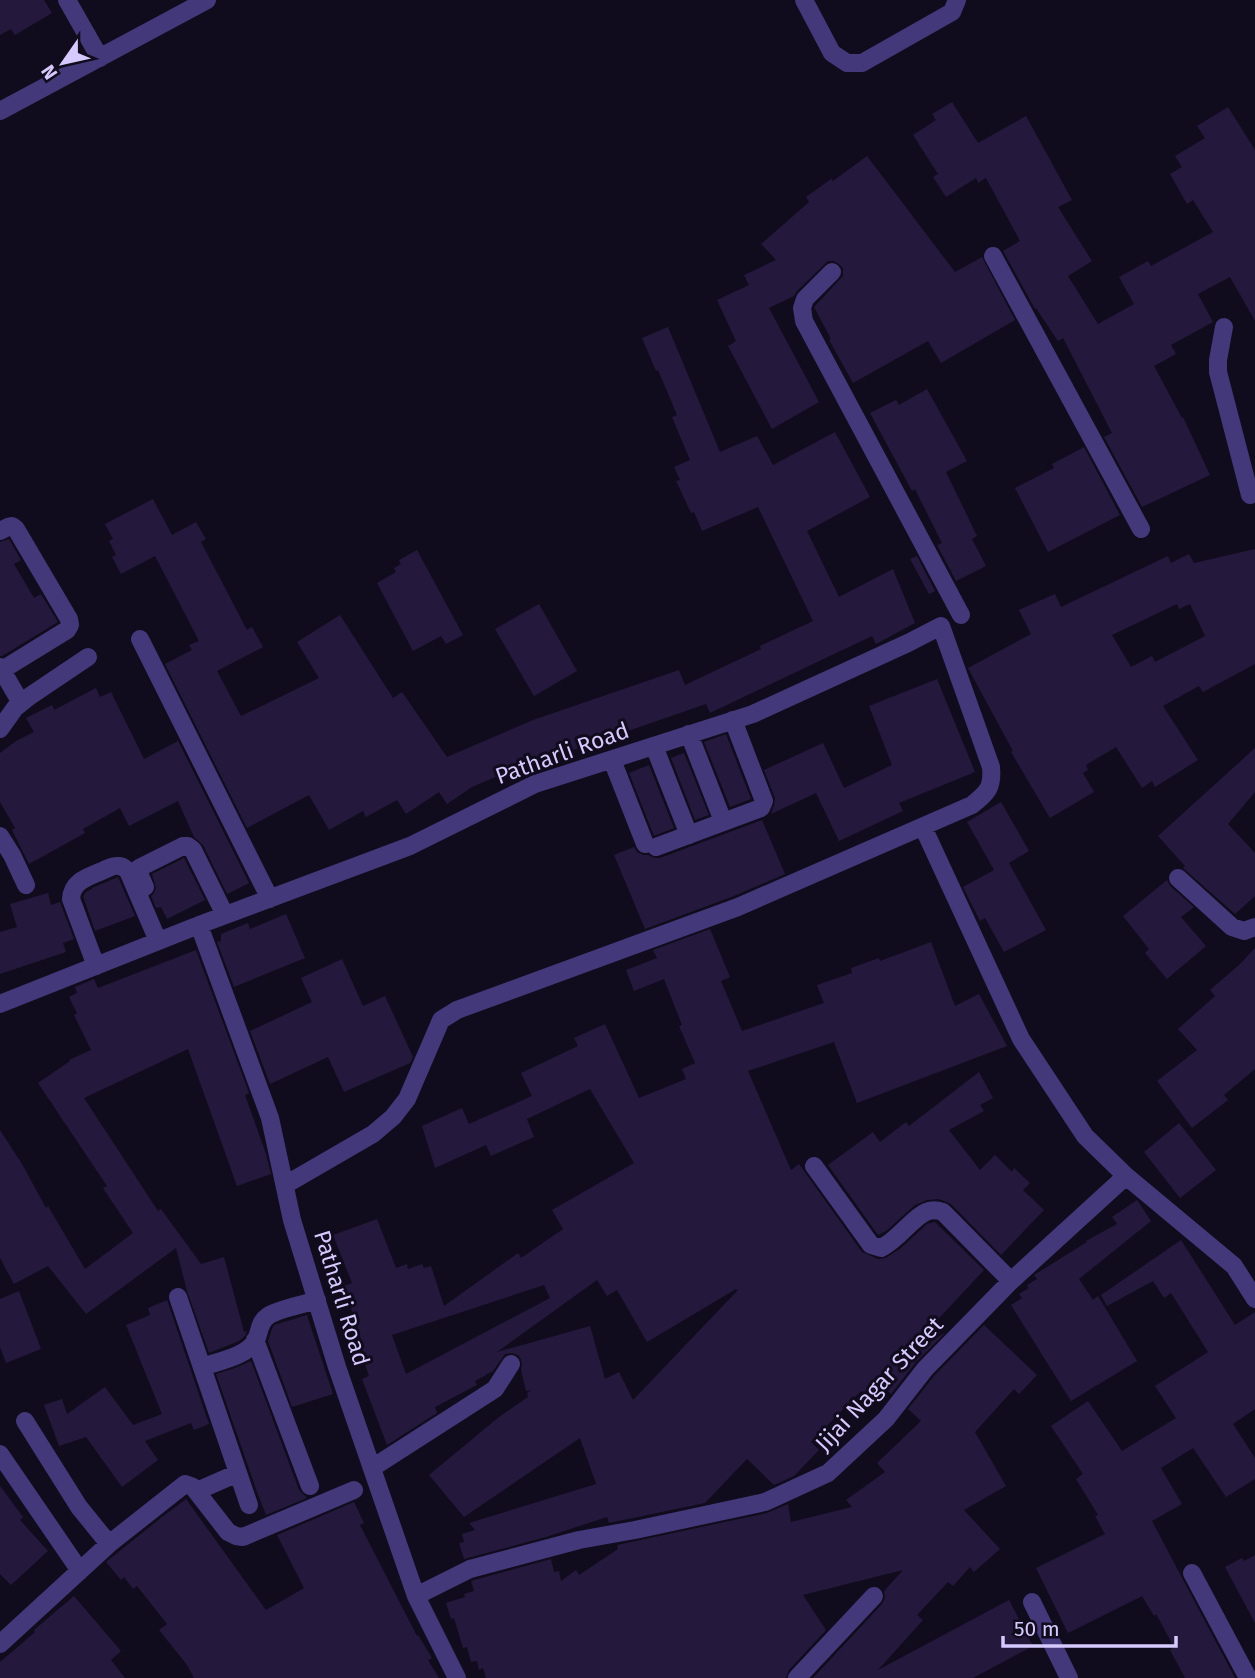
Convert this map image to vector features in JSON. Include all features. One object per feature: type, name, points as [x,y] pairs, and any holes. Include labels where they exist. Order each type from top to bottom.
[{"type":"street","points":[[67,0],[100,58]]},
{"type":"street","points":[[0,111],[206,0]]},
{"type":"street","points":[[804,0],[832,53],[847,63],[862,64],[952,12],[957,0]]},
{"type":"street","points":[[993,256],[1141,529]]},
{"type":"street","points":[[832,272],[805,299],[804,321],[961,615]]},
{"type":"street","points":[[1224,327],[1218,372],[1250,495]]},
{"type":"street","points":[[0,531],[12,526],[16,529],[70,625],[67,630],[1,669],[21,703]]},
{"type":"street","name":"Patharli Road","points":[[0,1004],[199,925],[410,846],[535,784],[753,714],[941,626],[991,767],[992,779],[987,793],[972,806],[923,827]]},
{"type":"street","points":[[140,639],[270,899]]},
{"type":"street","points":[[0,729],[21,703],[88,657]]},
{"type":"street","points":[[612,760],[651,846],[689,835],[761,808],[764,801],[733,720]]},
{"type":"street","points":[[689,734],[723,821]]},
{"type":"street","points":[[654,746],[689,835]]},
{"type":"street","points":[[285,1185],[373,1134],[393,1117],[407,1099],[441,1020],[457,1010],[738,907],[923,827],[1021,1039],[1085,1136],[1126,1176],[1234,1266],[1248,1272],[1255,1299]]},
{"type":"street","points":[[0,836],[26,885]]},
{"type":"street","points":[[162,940],[138,872],[142,865],[183,846],[193,850],[225,915]]},
{"type":"street","points":[[96,966],[71,894],[82,879],[116,865],[128,871],[162,940]]},
{"type":"street","points":[[1178,878],[1232,927],[1244,931],[1255,927]]},
{"type":"street","name":"Patharli Road","points":[[199,925],[270,1118],[292,1220],[337,1367],[416,1596],[457,1678]]},
{"type":"street","points":[[814,1166],[871,1245],[881,1248],[889,1244],[924,1212],[935,1209],[943,1212],[1011,1281]]},
{"type":"street","name":"Jijai Nagar Street","points":[[416,1596],[470,1569],[579,1540],[765,1503],[828,1473],[886,1419],[925,1368],[1011,1281],[1126,1176]]},
{"type":"street","points":[[178,1297],[249,1505]]},
{"type":"street","points":[[202,1367],[242,1354],[256,1340],[261,1323],[271,1314],[317,1300]]},
{"type":"street","points":[[256,1340],[310,1486]]},
{"type":"street","points":[[372,1468],[495,1389],[511,1364]]},
{"type":"street","points":[[25,1422],[79,1507],[109,1544]]},
{"type":"street","points":[[0,1454],[80,1571]]},
{"type":"street","points":[[197,1491],[238,1473]]},
{"type":"street","points":[[0,1644],[109,1544],[185,1484],[193,1486],[228,1532],[243,1537],[354,1490]]},
{"type":"street","points":[[1192,1573],[1248,1678]]},
{"type":"street","points":[[797,1678],[874,1596]]},
{"type":"street","points":[[1032,1602],[1069,1678]]},
{"type":"building","points":[[0,0],[44,0],[52,13],[15,35],[11,29],[0,35]]},
{"type":"building","points":[[952,102],[978,143],[1026,116],[1072,200],[1058,207],[1092,261],[1068,276],[1098,324],[1134,304],[1119,277],[1148,261],[1151,266],[1213,232],[1193,200],[1187,204],[1170,174],[1182,167],[1175,156],[1205,138],[1197,126],[1228,107],[1255,150],[1255,321],[1230,277],[1198,294],[1213,322],[1171,345],[1176,354],[1154,366],[1183,417],[1210,475],[1142,507],[1104,437],[1112,433],[1063,338],[1058,341],[1035,309],[1003,251],[1020,241],[986,178],[978,183],[976,178],[946,197],[933,177],[938,174],[913,135],[936,120],[932,114]]},
{"type":"building","points":[[867,156],[955,272],[982,257],[1015,320],[941,363],[928,341],[853,383],[814,307],[843,276],[843,268],[839,264],[828,261],[794,296],[769,308],[819,402],[772,429],[728,346],[736,341],[717,300],[749,285],[744,275],[776,260],[761,244],[809,202],[806,197]]},
{"type":"building","points":[[668,327],[720,452],[757,436],[773,465],[835,432],[870,497],[807,531],[839,597],[893,569],[915,623],[876,644],[872,636],[710,713],[706,704],[567,752],[565,747],[472,787],[447,804],[439,792],[406,814],[397,800],[366,817],[363,811],[329,830],[309,795],[247,828],[165,664],[192,650],[189,645],[199,641],[155,556],[121,574],[112,557],[116,555],[109,541],[113,539],[105,524],[153,499],[172,535],[196,522],[206,539],[201,542],[247,630],[252,627],[263,647],[217,671],[241,716],[319,678],[297,642],[340,615],[393,698],[402,692],[447,757],[533,720],[679,670],[685,685],[813,621],[758,507],[702,531],[694,512],[691,513],[676,481],[680,480],[674,467],[690,460],[672,417],[677,415],[642,338]]},
{"type":"building","points":[[927,389],[967,461],[946,472],[977,536],[972,539],[986,566],[956,581],[937,545],[942,543],[915,489],[912,491],[870,413],[896,400],[899,405]]},
{"type":"building","points":[[1084,447],[1120,515],[1048,552],[1015,488],[1054,468],[1052,464]]},
{"type":"building","points":[[9,539],[21,560],[14,564],[34,598],[41,594],[58,622],[0,656],[0,542]]},
{"type":"building","points":[[1255,549],[1255,664],[1203,692],[1199,686],[1163,706],[1198,760],[1155,787],[1152,781],[1142,788],[1116,747],[1086,765],[1088,770],[1083,773],[1094,792],[1050,818],[1011,752],[1013,751],[968,668],[1031,634],[1019,610],[1055,594],[1061,607],[1168,556],[1171,563],[1189,554],[1194,563]],"holes":[[[1177,604],[1179,609],[1190,604],[1205,636],[1155,662],[1152,656],[1131,667],[1112,635]]]},
{"type":"building","points":[[417,550],[463,635],[446,644],[441,636],[413,651],[377,583],[396,572],[394,568],[401,564],[399,560]]},
{"type":"building","points":[[917,556],[935,591],[929,594],[910,559]]},
{"type":"building","points":[[539,604],[577,671],[534,696],[495,629]]},
{"type":"building","points":[[937,679],[975,772],[899,803],[903,811],[839,841],[816,793],[771,814],[775,798],[764,770],[823,743],[844,788],[892,765],[869,706]]},
{"type":"building","points":[[96,688],[100,697],[111,692],[144,759],[178,741],[249,883],[227,894],[203,845],[194,837],[178,801],[129,826],[120,808],[83,829],[85,833],[29,864],[12,830],[15,828],[0,802],[0,753],[34,732],[26,718],[52,705],[54,710]]},
{"type":"building","points":[[726,734],[751,799],[730,807],[704,742]]},
{"type":"building","points":[[1255,748],[1255,792],[1228,824],[1255,853],[1255,896],[1235,914],[1183,868],[1185,866],[1158,836]]},
{"type":"building","points":[[684,753],[709,815],[695,820],[671,758]]},
{"type":"building","points":[[649,765],[674,828],[654,836],[629,773]]},
{"type":"building","points":[[1001,802],[1029,851],[1009,863],[1046,930],[1004,952],[985,918],[980,921],[963,887],[994,870],[967,822]]},
{"type":"building","points":[[762,820],[785,874],[645,929],[614,855],[634,847],[643,855],[660,858]]},
{"type":"building","points":[[184,858],[205,900],[167,919],[161,907],[156,908],[151,896],[156,888],[152,874]]},
{"type":"building","points":[[118,877],[135,916],[95,931],[83,896],[92,888]]},
{"type":"building","points":[[1167,880],[1170,886],[1194,907],[1181,917],[1206,946],[1167,979],[1145,953],[1149,949],[1123,916]]},
{"type":"building","points":[[48,893],[51,905],[60,902],[74,939],[63,943],[66,952],[0,974],[0,932],[17,927],[10,904]]},
{"type":"building","points":[[286,914],[305,958],[234,987],[217,942],[221,941],[221,934],[248,923],[250,929]]},
{"type":"building","points":[[710,929],[730,977],[721,981],[742,1031],[824,1003],[817,985],[852,973],[851,968],[879,958],[880,961],[931,942],[955,1006],[979,994],[1007,1046],[857,1103],[834,1042],[748,1071],[791,1170],[799,1164],[862,1252],[878,1259],[886,1258],[927,1224],[935,1222],[984,1270],[915,1344],[919,1349],[946,1332],[916,1362],[891,1394],[886,1389],[873,1404],[861,1391],[811,1442],[819,1450],[794,1476],[774,1485],[747,1459],[705,1503],[609,1523],[607,1517],[464,1559],[459,1543],[464,1542],[462,1534],[475,1530],[469,1523],[596,1484],[580,1438],[464,1517],[429,1475],[499,1417],[528,1397],[527,1393],[531,1390],[526,1391],[521,1359],[512,1353],[505,1354],[493,1371],[475,1381],[477,1385],[435,1407],[437,1413],[387,1445],[362,1379],[369,1376],[357,1340],[361,1339],[344,1286],[352,1283],[333,1235],[377,1219],[396,1268],[407,1264],[408,1269],[422,1264],[424,1268],[431,1266],[444,1306],[518,1253],[521,1258],[563,1229],[552,1210],[634,1163],[590,1089],[527,1119],[534,1137],[491,1156],[486,1145],[435,1168],[422,1126],[462,1108],[469,1124],[532,1096],[521,1073],[578,1046],[574,1038],[605,1024],[639,1098],[686,1079],[682,1069],[695,1063],[679,1026],[682,1025],[664,979],[634,991],[626,970],[657,958],[653,950]],"holes":[[[597,1280],[607,1296],[617,1290],[647,1342],[738,1290],[633,1400],[619,1372],[605,1379],[590,1326],[497,1352]],[[544,1285],[550,1298],[406,1374],[392,1335]]]},
{"type":"building","points":[[1255,948],[1255,1069],[1224,1095],[1228,1100],[1192,1128],[1157,1081],[1197,1050],[1178,1029],[1215,996],[1210,990]]},
{"type":"building","points":[[196,950],[249,1093],[245,1095],[271,1174],[237,1186],[188,1049],[84,1098],[158,1211],[161,1209],[201,1264],[224,1257],[244,1332],[247,1331],[239,1341],[209,1353],[187,1291],[176,1248],[86,1314],[48,1266],[14,1284],[0,1258],[0,1130],[85,1269],[133,1233],[103,1188],[107,1186],[38,1083],[69,1060],[91,1050],[74,1015],[77,1013],[69,997],[77,993],[75,987],[94,979],[98,988]]},
{"type":"building","points":[[342,959],[363,1006],[385,996],[413,1057],[410,1063],[344,1092],[328,1057],[270,1084],[250,1031],[312,1002],[301,978]]},
{"type":"building","points":[[979,1072],[993,1098],[980,1105],[984,1111],[949,1130],[980,1170],[995,1155],[1012,1172],[1014,1168],[1030,1183],[1023,1190],[1044,1210],[1001,1255],[951,1204],[939,1199],[915,1205],[878,1235],[828,1165],[873,1132],[880,1142],[906,1122],[909,1126]]},
{"type":"building","points":[[1179,1123],[1216,1170],[1180,1198],[1144,1152]]},
{"type":"building","points":[[1137,1200],[1151,1221],[1079,1279],[1093,1300],[1098,1296],[1137,1361],[1071,1401],[1011,1305],[1022,1298],[1019,1294],[1029,1288],[1027,1285],[1037,1279],[1034,1275],[1117,1224],[1112,1217]]},
{"type":"building","points":[[1181,1240],[1235,1325],[1255,1312],[1255,1409],[1233,1424],[1255,1458],[1255,1479],[1226,1497],[1193,1448],[1161,1468],[1182,1504],[1152,1521],[1235,1678],[1185,1678],[1170,1650],[1174,1647],[1156,1614],[1154,1616],[1142,1596],[1068,1633],[1036,1568],[1105,1534],[1095,1516],[1098,1515],[1076,1479],[1083,1474],[1051,1426],[1088,1401],[1122,1451],[1176,1418],[1155,1386],[1208,1352],[1171,1293],[1164,1298],[1153,1281],[1107,1306],[1101,1295]]},
{"type":"building","points":[[19,1291],[41,1349],[6,1363],[0,1347],[0,1299]]},
{"type":"building","points":[[167,1300],[209,1424],[194,1430],[191,1423],[145,1441],[158,1460],[122,1487],[86,1437],[59,1446],[44,1405],[62,1399],[67,1414],[105,1387],[133,1425],[162,1414],[126,1325],[150,1315],[148,1308]]},
{"type":"building","points":[[307,1315],[333,1394],[292,1407],[268,1341],[274,1325]]},
{"type":"building","points":[[984,1325],[1037,1375],[1019,1394],[1014,1389],[975,1432],[1006,1486],[964,1510],[1000,1549],[974,1572],[970,1567],[953,1586],[948,1582],[917,1615],[923,1620],[878,1670],[1009,1600],[1033,1646],[973,1678],[813,1678],[882,1604],[884,1591],[903,1570],[803,1595],[826,1630],[789,1670],[786,1678],[486,1678],[483,1668],[479,1670],[477,1661],[471,1662],[467,1647],[463,1648],[454,1618],[451,1619],[446,1603],[474,1591],[471,1581],[551,1559],[554,1572],[559,1571],[561,1581],[576,1570],[579,1575],[618,1549],[617,1545],[767,1513],[788,1504],[791,1522],[852,1507],[846,1500],[885,1472],[877,1463],[921,1421],[908,1409],[934,1376]]},
{"type":"building","points":[[251,1361],[299,1490],[307,1498],[266,1515],[216,1374]]},
{"type":"building","points":[[0,1486],[23,1517],[20,1520],[48,1551],[11,1585],[0,1574]]},
{"type":"building","points":[[186,1499],[266,1610],[304,1588],[277,1535],[354,1502],[364,1523],[360,1525],[417,1636],[432,1658],[428,1660],[439,1678],[194,1678],[159,1630],[167,1624],[137,1586],[133,1589],[124,1577],[121,1580],[106,1562]]},
{"type":"building","points":[[1255,1555],[1255,1623],[1225,1567]]},
{"type":"building","points":[[74,1596],[121,1651],[111,1660],[125,1678],[0,1678],[0,1662]]}]
